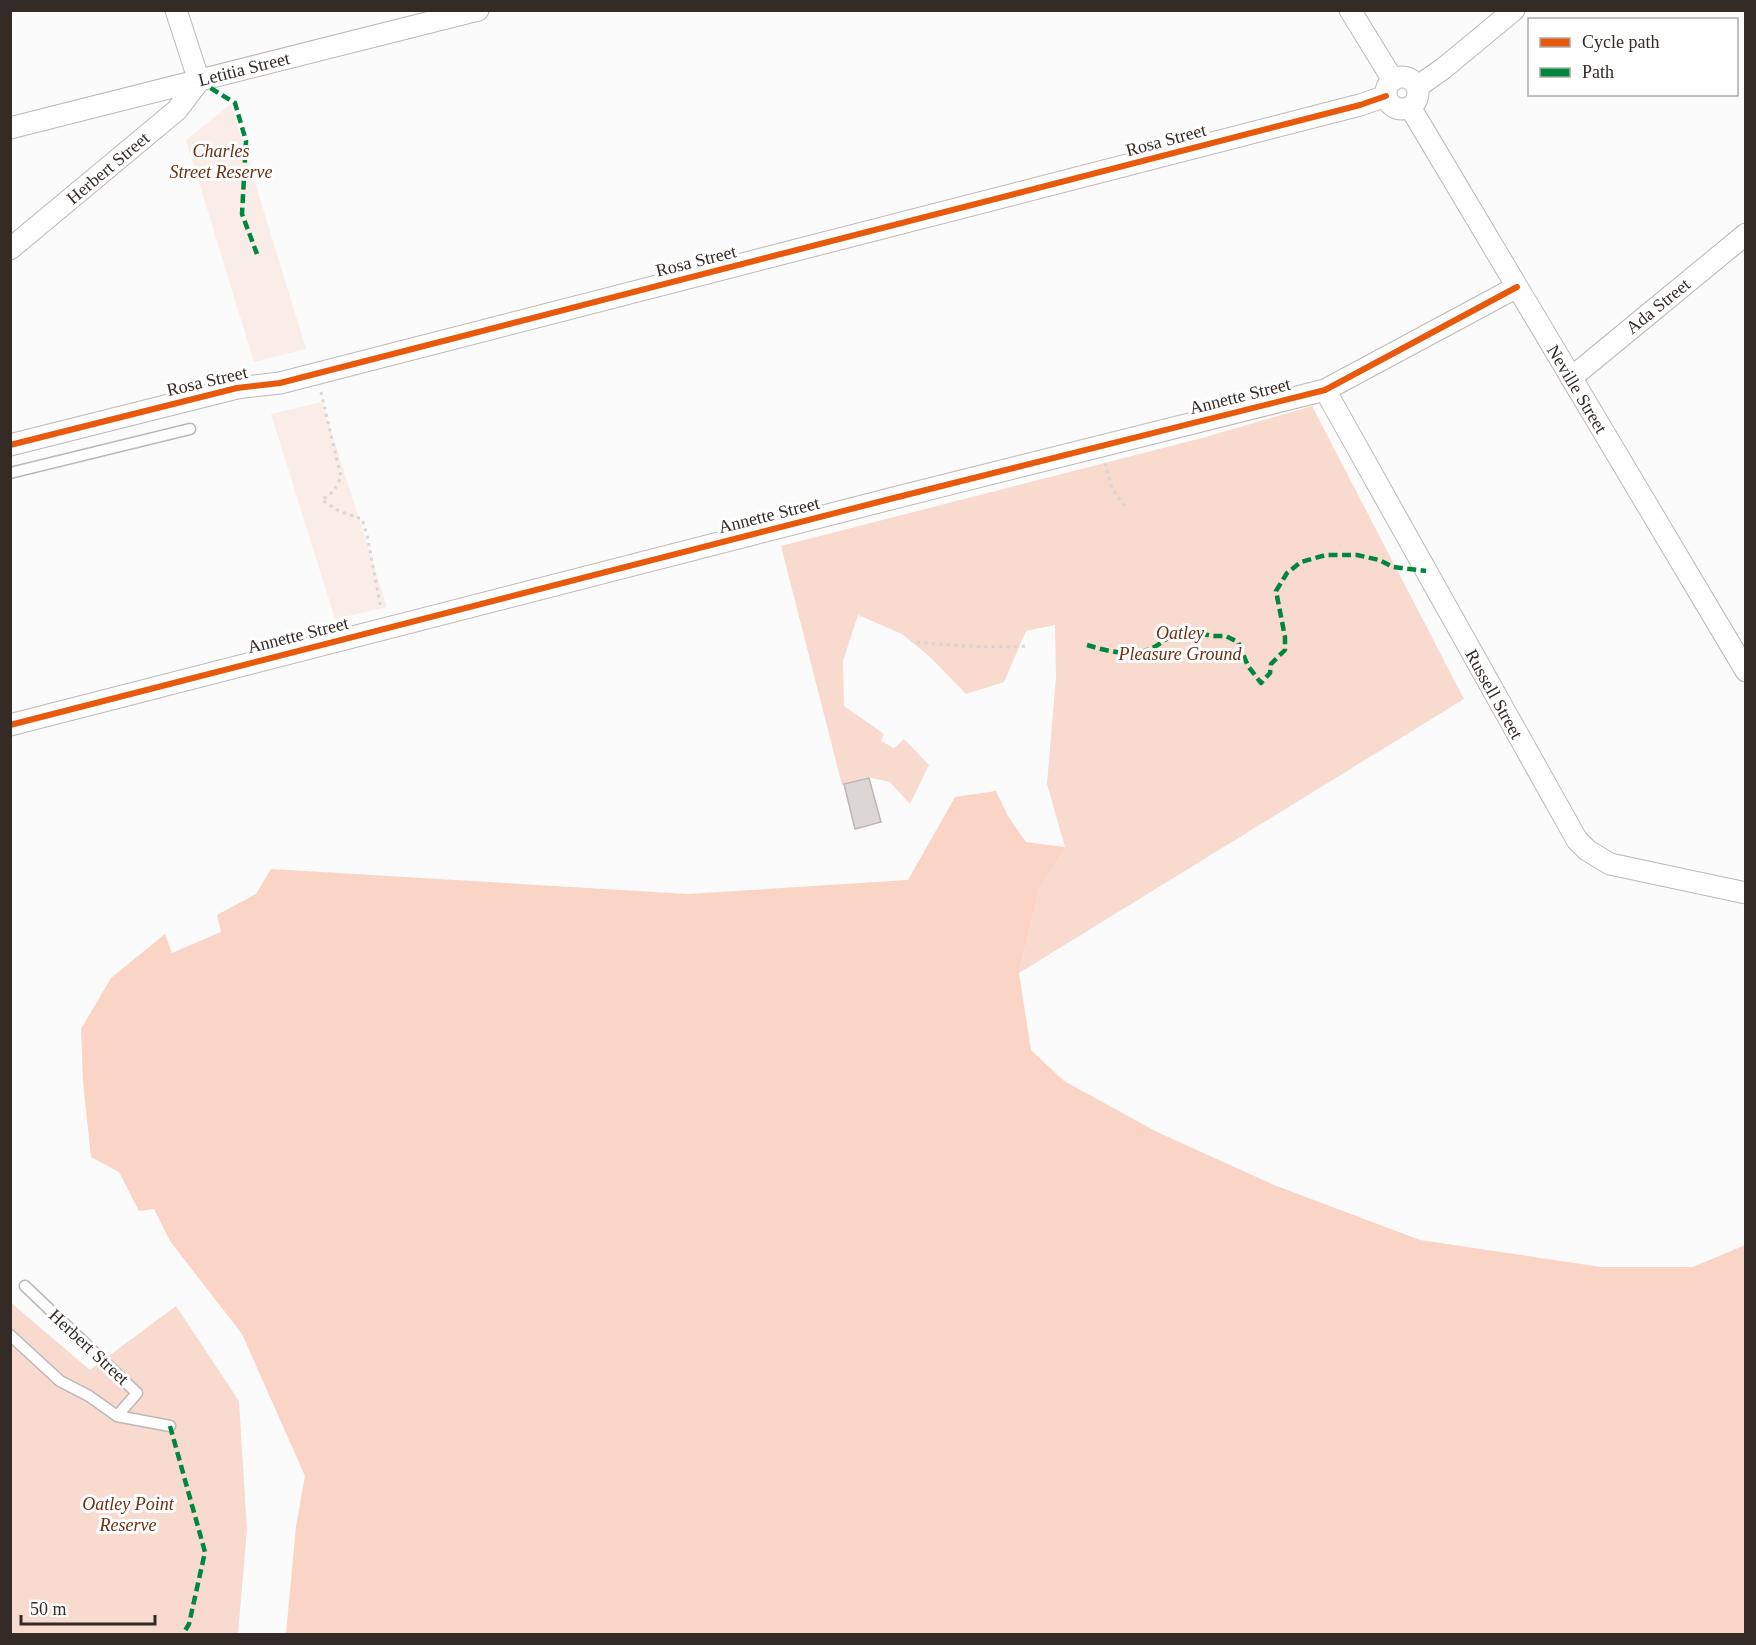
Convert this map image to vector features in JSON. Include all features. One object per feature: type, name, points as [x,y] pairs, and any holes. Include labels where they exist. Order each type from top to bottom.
[{"type":"street","points":[[176,10],[199,81]]},
{"type":"street","name":"Letitia Street","points":[[10,128],[477,10]]},
{"type":"street","points":[[1350,10],[1389,88],[1406,78],[1413,97],[1514,10]]},
{"type":"street","name":"Herbert Street","points":[[10,249],[177,110],[199,81]]},
{"type":"street","name":"Rosa Street","points":[[10,445],[237,388],[280,382],[316,373],[1360,105],[1389,88]]},
{"type":"street","name":"Neville Street","points":[[1413,97],[1517,287],[1746,671]]},
{"type":"street","name":"Ada Street","points":[[1570,378],[1746,234]]},
{"type":"street","name":"Annette Street","points":[[10,725],[1324,390],[1517,287]]},
{"type":"street","name":"Russell Street","points":[[1324,390],[1577,840],[1587,850],[1610,864],[1746,893]]},
{"type":"lane","points":[[10,473],[189,429]]},
{"type":"lane","name":"Herbert Street","points":[[10,1335],[60,1381],[89,1396],[117,1416],[137,1393],[25,1286]]},
{"type":"lane","points":[[117,1416],[170,1426]]},
{"type":"path","points":[[316,373],[341,477],[334,491],[322,500],[339,511],[362,519],[386,628]]},
{"type":"path","points":[[1100,447],[1112,489],[1126,508]]},
{"type":"path","points":[[917,642],[1002,648],[1029,646]]},
{"type":"green space","name":"Charles Street Reserve","points":[[231,104],[306,349],[254,362],[186,140]]},
{"type":"green space","points":[[322,402],[387,607],[335,619],[271,414]]},
{"type":"green space","name":"Oatley Pleasure Ground","points":[[1312,406],[1464,699],[1019,973],[1039,890],[1065,847],[1047,784],[1056,677],[1055,625],[1026,631],[1004,682],[966,694],[929,656],[902,634],[858,615],[843,661],[844,706],[884,734],[881,741],[894,748],[904,739],[929,765],[910,804],[890,782],[867,777],[842,785],[781,546],[1202,438]]},
{"type":"green space","name":"Oatley Point Reserve","points":[[10,1302],[90,1370],[176,1306],[239,1401],[247,1529],[238,1634],[11,1634]]},
{"type":"shaded area","points":[[996,791],[1009,818],[1026,842],[1065,847],[1039,890],[1019,973],[1031,1050],[1064,1081],[1157,1132],[1274,1185],[1420,1240],[1601,1267],[1693,1267],[1745,1245],[1745,1634],[286,1634],[296,1526],[305,1476],[242,1334],[170,1241],[154,1209],[139,1211],[119,1172],[91,1157],[83,1081],[81,1029],[111,978],[165,934],[172,953],[221,932],[217,915],[256,894],[271,869],[688,894],[908,880],[955,797]]},
{"type":"building","points":[[869,778],[881,822],[855,829],[844,784]]},
{"type":"marked path","points":[[199,81],[235,103],[246,141],[242,214],[257,254]]},
{"type":"marked path","points":[[1087,645],[1110,651],[1135,653],[1154,647],[1178,629],[1213,636],[1226,636],[1238,642],[1248,666],[1261,683],[1270,673],[1271,664],[1285,650],[1285,637],[1276,591],[1287,573],[1301,562],[1326,555],[1357,555],[1379,560],[1393,567],[1426,571]]},
{"type":"marked path","points":[[170,1426],[205,1552],[189,1624],[183,1634]]},
{"type":"cycle path","points":[[10,445],[237,388],[280,383],[1360,105],[1386,96]]},
{"type":"cycle path","points":[[10,725],[1325,390],[1517,287]]}]
